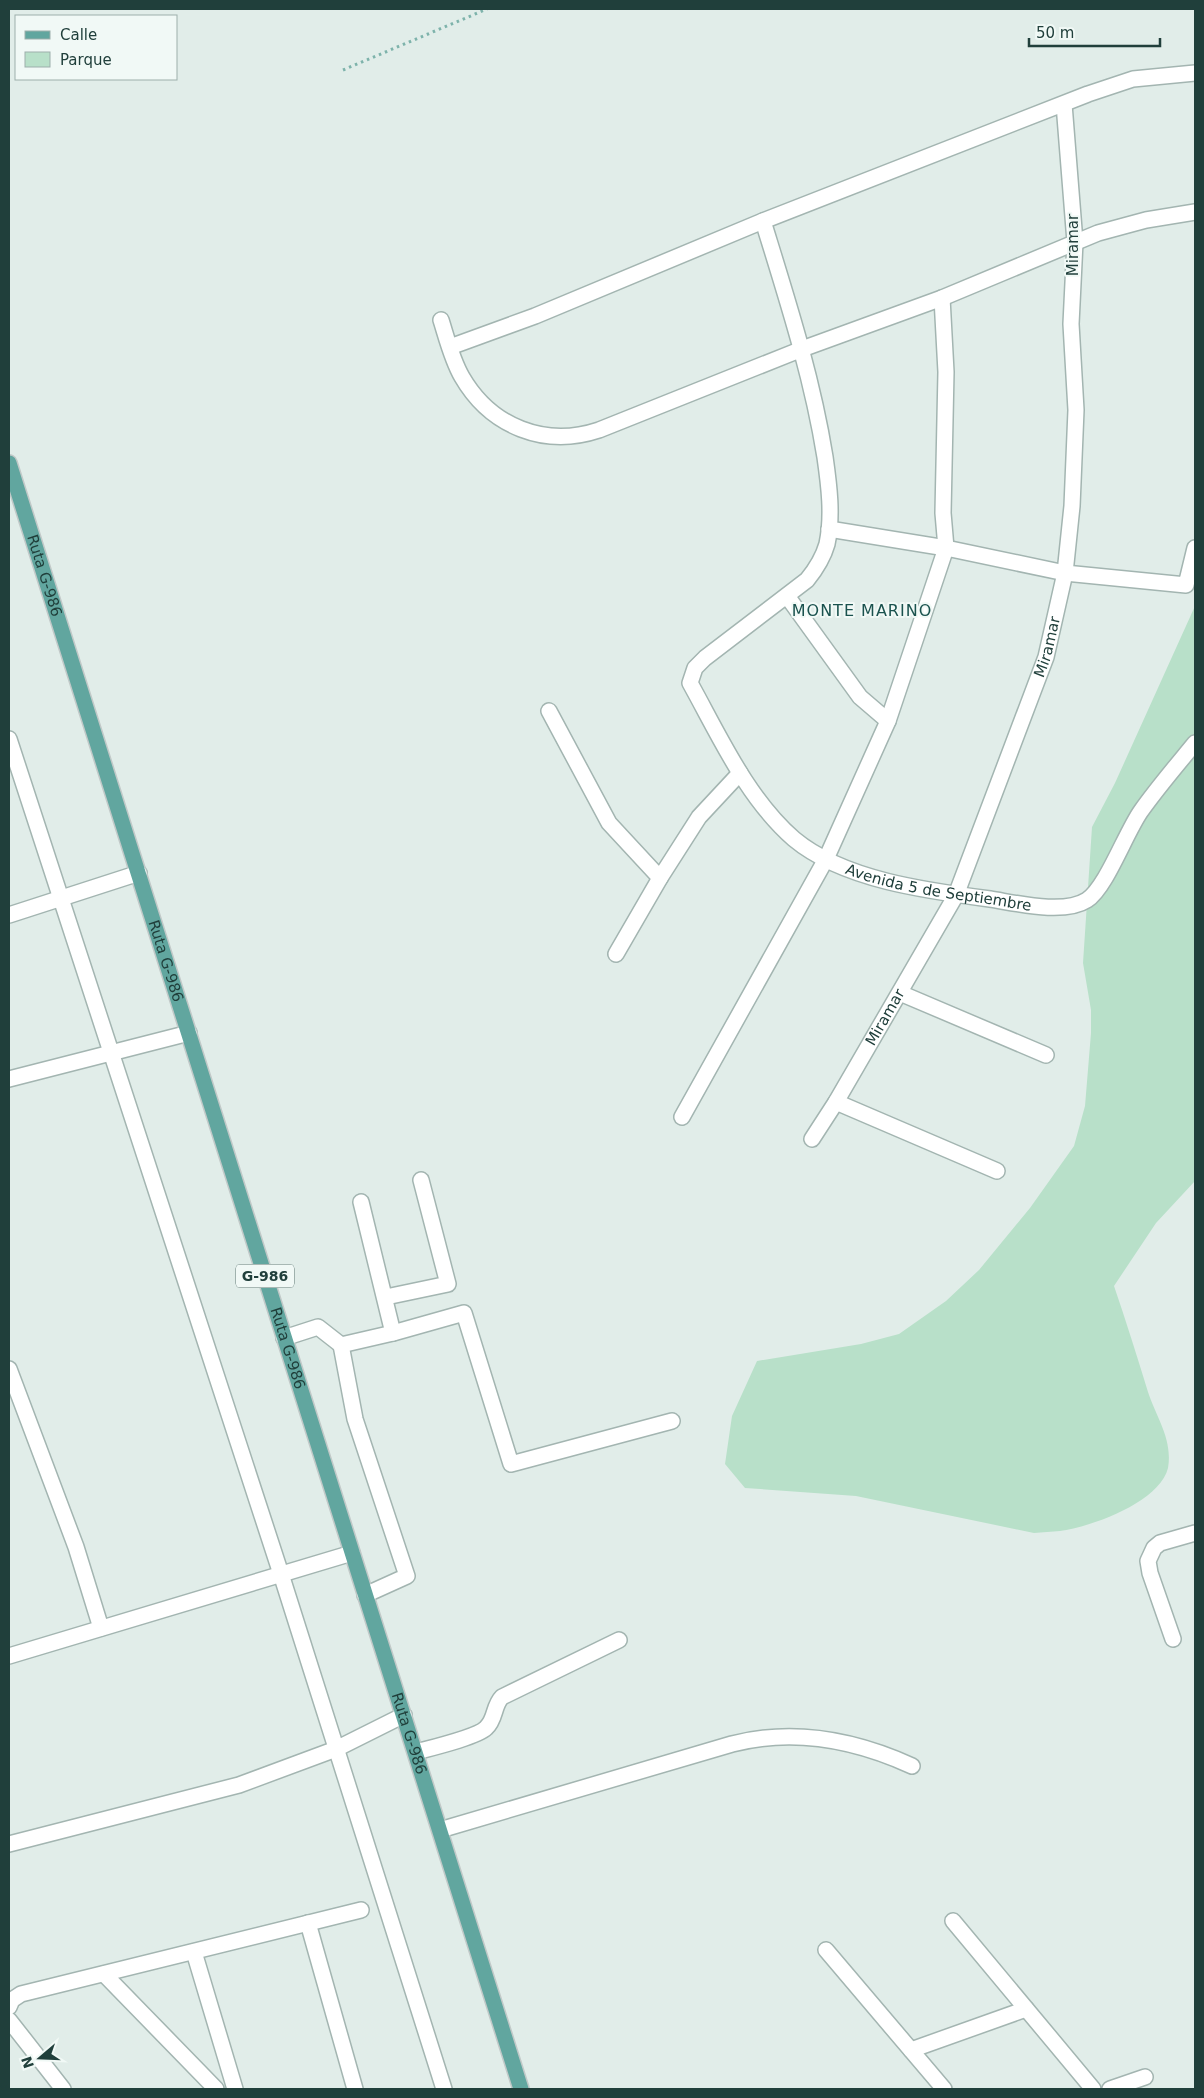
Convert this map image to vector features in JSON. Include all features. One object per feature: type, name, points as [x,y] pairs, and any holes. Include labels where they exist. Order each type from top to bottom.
[{"type":"main road","name":"Ruta G-986","points":[[9,463],[521,2089]]},
{"type":"street","points":[[450,346],[535,316],[763,221],[1064,104],[1133,79],[1195,73]]},
{"type":"street","name":"Miramar","points":[[812,1139],[836,1102],[956,895],[1046,658],[1065,573],[1072,506],[1076,410],[1071,324],[1075,242],[1064,104]]},
{"type":"street","points":[[441,320],[462,377],[491,412],[525,431],[560,438],[584,435],[802,349],[942,298],[1075,242],[1130,224],[1195,212]]},
{"type":"street","points":[[763,221],[802,349],[826,468],[830,511],[829,529],[824,552],[814,572],[787,596],[860,697],[888,721]]},
{"type":"street","points":[[682,1117],[826,859],[888,721],[946,548],[943,514],[946,372],[942,298]]},
{"type":"street","points":[[829,529],[946,548],[1065,573],[1186,585],[1195,548]]},
{"type":"street","name":"Avenida 5 de Septiembre","points":[[787,596],[705,658],[695,668],[690,683],[740,773],[783,828],[807,849],[826,859],[885,880],[956,895],[1036,906],[1066,907],[1086,900],[1098,888],[1125,836],[1141,811],[1195,743]]},
{"type":"street","points":[[549,711],[609,823],[660,878]]},
{"type":"street","points":[[9,739],[14,775],[61,899],[282,1574],[444,2089]]},
{"type":"street","points":[[616,954],[660,878],[699,817],[740,773]]},
{"type":"street","points":[[9,915],[139,873]]},
{"type":"street","points":[[900,993],[1046,1055]]},
{"type":"street","points":[[9,1079],[189,1033]]},
{"type":"street","points":[[836,1102],[997,1171]]},
{"type":"street","points":[[386,1297],[448,1284],[421,1180]]},
{"type":"street","points":[[362,1202],[393,1333]]},
{"type":"street","points":[[340,1345],[393,1333],[464,1313],[512,1464],[672,1421]]},
{"type":"street","points":[[284,1338],[318,1327],[340,1345],[355,1419],[407,1576],[365,1595]]},
{"type":"street","points":[[9,1369],[76,1547],[101,1628]]},
{"type":"street","points":[[1174,1639],[1150,1573],[1148,1561],[1154,1548],[1160,1543],[1195,1534]]},
{"type":"street","points":[[9,1656],[352,1553]]},
{"type":"street","points":[[416,1752],[481,1732],[491,1722],[495,1707],[502,1697],[619,1640]]},
{"type":"street","points":[[9,1844],[239,1785],[336,1749],[404,1715]]},
{"type":"street","points":[[440,1830],[760,1738],[798,1736],[846,1742],[891,1756],[912,1766]]},
{"type":"street","points":[[9,2007],[12,2000],[21,1994],[361,1910]]},
{"type":"street","points":[[953,1921],[1093,2089]]},
{"type":"street","points":[[308,1924],[356,2089]]},
{"type":"street","points":[[826,1950],[944,2089]]},
{"type":"street","points":[[194,1952],[236,2089]]},
{"type":"street","points":[[104,1974],[216,2089]]},
{"type":"street","points":[[911,2050],[1026,2009]]},
{"type":"street","points":[[9,2020],[64,2089]]},
{"type":"street","points":[[1110,2089],[1145,2076]]},
{"type":"path","points":[[343,70],[487,9]]},
{"type":"green space","points":[[1195,606],[1195,1181],[1156,1223],[1114,1286],[1151,1401],[1166,1438],[1169,1457],[1168,1468],[1162,1480],[1152,1492],[1123,1511],[1073,1529],[1034,1533],[856,1496],[745,1488],[725,1464],[732,1416],[757,1361],[861,1344],[899,1334],[946,1301],[979,1270],[1030,1208],[1074,1146],[1085,1106],[1091,1033],[1091,1010],[1083,963],[1092,827],[1115,783]]},
{"type":"district","name":"MONTE MARINO","points":[[862,610]]}]
